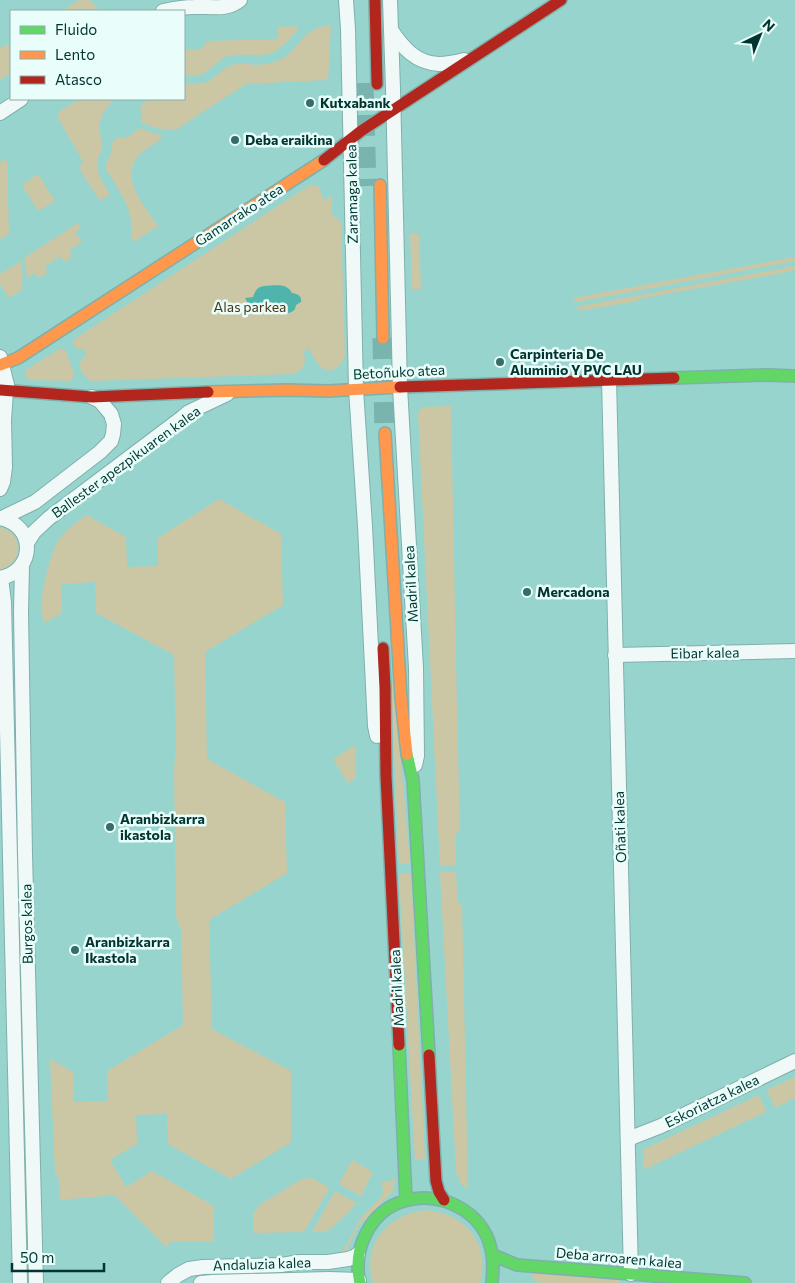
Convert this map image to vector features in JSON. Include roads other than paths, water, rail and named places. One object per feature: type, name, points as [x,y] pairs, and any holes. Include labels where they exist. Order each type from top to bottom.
[{"type":"main road","points":[[374,0],[377,84]]},
{"type":"main road","name":"Gamarrako atea","points":[[1,362],[18,358],[323,161],[351,139],[561,0]]},
{"type":"main road","name":"Zaramaga kalea","points":[[380,185],[383,338]]},
{"type":"main road","name":"Betoñuko atea","points":[[3,390],[92,397],[178,392],[328,391],[609,379],[795,376]]},
{"type":"main road","name":"Madril kalea","points":[[386,433],[401,698],[407,756],[413,780],[436,1181],[439,1192],[444,1200]]},
{"type":"main road","name":"Madril kalea","points":[[382,633],[386,776],[406,1200]]},
{"type":"main road","points":[[359,1281],[358,1254],[367,1230],[374,1220],[394,1204],[425,1197],[444,1200],[459,1206],[472,1216],[483,1229],[490,1241],[494,1255],[492,1283]]},
{"type":"main road","name":"Deba arroaren kalea","points":[[494,1255],[517,1265],[745,1283]]},
{"type":"street","points":[[170,10],[194,7],[227,7],[240,0]]},
{"type":"street","name":"Zaramaga kalea","points":[[346,0],[356,389]]},
{"type":"street","points":[[390,0],[400,387]]},
{"type":"street","name":"Gamarrako atea","points":[[391,30],[407,51],[420,59],[440,64],[472,59]]},
{"type":"street","points":[[0,113],[20,100]]},
{"type":"street","points":[[0,489],[5,467],[3,390],[7,385],[1,362]]},
{"type":"street","name":"Oñati kalea","points":[[609,379],[631,1274]]},
{"type":"street","name":"Madril kalea","points":[[400,387],[416,668],[417,756],[413,780]]},
{"type":"street","name":"Madril kalea","points":[[356,389],[375,726],[386,776]]},
{"type":"street","name":"Ballester apezpikuaren kalea","points":[[27,543],[34,532],[49,518],[189,412],[234,391]]},
{"type":"street","name":"Ballester apezpikuaren kalea","points":[[1,518],[35,502],[100,452],[111,441],[114,424],[110,414],[100,402],[92,397]]},
{"type":"street","points":[[1,518],[11,521],[19,527],[27,543]]},
{"type":"street","name":"Burgos kalea","points":[[27,543],[26,555],[22,566],[21,612],[36,1283]]},
{"type":"street","points":[[0,578],[12,574],[22,566]]},
{"type":"street","name":"Burgos kalea","points":[[0,578],[4,602],[20,1283]]},
{"type":"street","name":"Eibar kalea","points":[[615,655],[795,651]]},
{"type":"street","name":"Eskoriatza kalea","points":[[628,1139],[661,1126],[795,1061]]},
{"type":"street","name":"Andaluzia kalea","points":[[168,1283],[189,1269],[203,1267],[281,1266],[300,1262],[328,1262],[354,1258],[358,1254]]},
{"type":"street","name":"Andaluzia kalea","points":[[200,1283],[329,1279],[359,1281]]},
{"type":"water","points":[[280,285],[287,287],[292,293],[300,296],[301,302],[289,313],[264,314],[257,306],[249,305],[245,298],[253,297],[260,287]]},
{"type":"tunnel","points":[[363,83],[366,186]]},
{"type":"tunnel","points":[[383,338],[385,433]]},
{"type":"place","name":"Kutxabank","points":[[310,103]]},
{"type":"place","name":"Deba eraikina","points":[[235,140]]},
{"type":"place","name":"Carpinteria De Aluminio Y PVC LAU","points":[[500,362]]},
{"type":"place","name":"Mercadona","points":[[527,592]]},
{"type":"place","name":"Aranbizkarra ikastola","points":[[110,827]]},
{"type":"place","name":"Aranbizkarra Ikastola","points":[[75,950]]},
{"type":"park label","name":"Alas parkea","points":[[250,307]]}]
